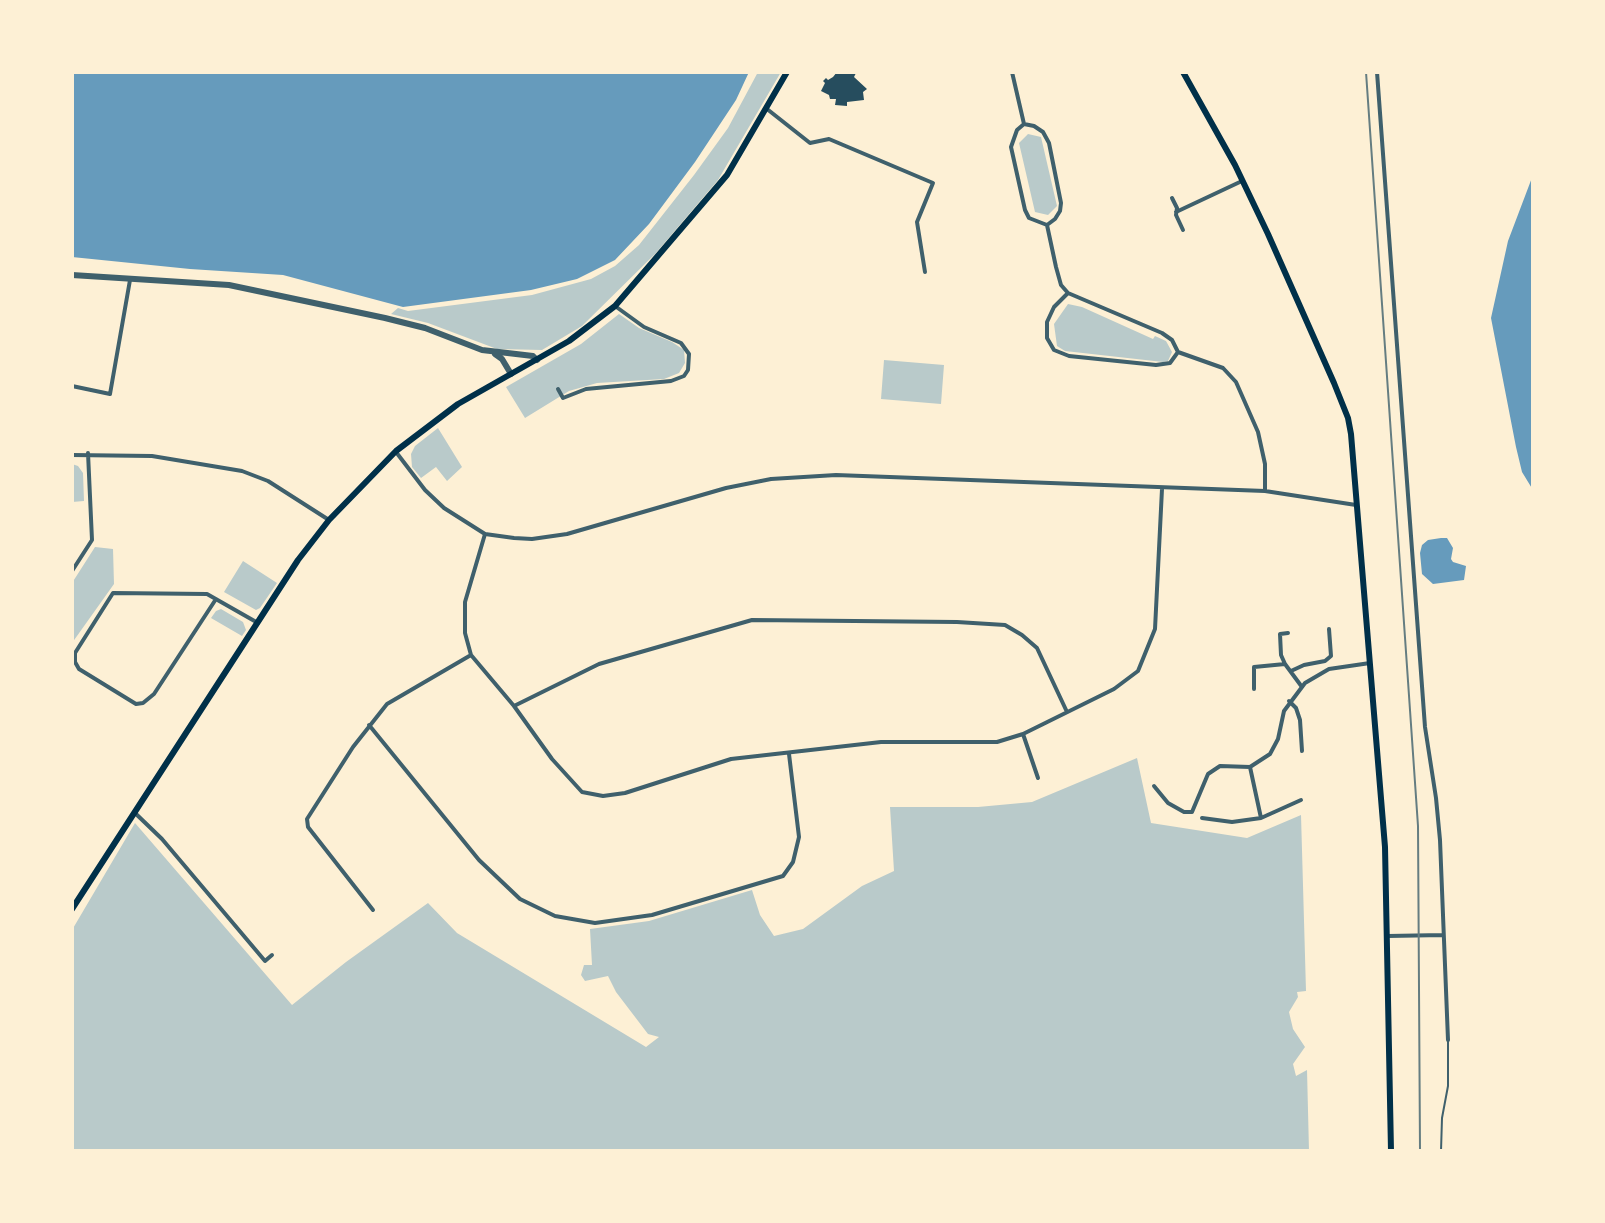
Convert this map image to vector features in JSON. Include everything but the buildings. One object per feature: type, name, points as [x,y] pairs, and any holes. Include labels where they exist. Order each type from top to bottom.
[{"type":"main road","points":[[72,909],[298,560],[329,520],[396,451],[458,404],[585,331],[615,306],[727,175],[787,72]]},
{"type":"main road","points":[[1183,72],[1242,181],[1314,334],[1348,418],[1358,505],[1385,847],[1391,1151]]},
{"type":"street","points":[[1012,72],[1024,124]]},
{"type":"street","points":[[1377,72],[1425,727],[1439,826],[1448,1040]]},
{"type":"street","points":[[767,109],[810,143],[829,139],[933,183],[917,222],[925,272]]},
{"type":"street","points":[[1024,124],[1043,132],[1049,143],[1061,203],[1055,219],[1047,225]]},
{"type":"street","points":[[1024,124],[1017,130],[1011,147],[1025,210],[1029,218],[1047,225]]},
{"type":"street","points":[[1176,212],[1242,181]]},
{"type":"street","points":[[1172,198],[1183,230]]},
{"type":"street","points":[[1047,225],[1061,285],[1068,293],[1162,333],[1172,340],[1178,352],[1223,368],[1236,382],[1258,432],[1265,464],[1265,491]]},
{"type":"street","points":[[72,275],[229,285],[349,310],[425,328],[495,354],[511,374]]},
{"type":"street","points":[[72,386],[110,394],[130,277]]},
{"type":"street","points":[[1068,293],[1054,307],[1047,322],[1047,338],[1054,350],[1069,356],[1156,365],[1170,363],[1178,352]]},
{"type":"street","points":[[558,389],[563,398],[586,389],[671,381],[684,376],[688,370],[689,354],[681,343],[644,327],[615,306]]},
{"type":"street","points":[[495,354],[533,356],[537,360]]},
{"type":"street","points":[[396,451],[425,490],[444,508],[485,534],[532,539],[567,534],[726,488],[771,479],[836,475],[1265,491],[1358,505]]},
{"type":"street","points":[[72,571],[92,540],[88,453]]},
{"type":"street","points":[[72,455],[152,456],[242,471],[268,481],[329,520]]},
{"type":"street","points":[[485,534],[465,602],[465,633],[471,655],[514,706],[552,759],[582,792],[603,796],[625,793],[731,759],[881,742],[997,742],[1023,734],[1114,689],[1138,671],[1146,658],[1155,629],[1162,489]]},
{"type":"street","points":[[216,599],[154,694],[143,703],[136,704],[79,669],[75,662],[75,653],[113,593],[207,594],[216,599],[258,623]]},
{"type":"street","points":[[514,706],[599,664],[752,620],[957,622],[1005,625],[1022,635],[1037,648],[1067,713]]},
{"type":"street","points":[[1291,671],[1325,661],[1331,656],[1329,629]]},
{"type":"street","points":[[1288,633],[1280,634],[1281,655],[1302,687]]},
{"type":"street","points":[[373,910],[308,827],[307,819],[369,725],[387,704],[471,655]]},
{"type":"street","points":[[1154,786],[1168,803],[1184,812],[1192,812],[1208,774],[1220,766],[1250,767],[1270,754],[1278,739],[1284,711],[1302,687],[1329,669],[1370,663]]},
{"type":"street","points":[[1254,689],[1254,667],[1285,664]]},
{"type":"street","points":[[1289,701],[1296,708],[1300,720],[1302,751]]},
{"type":"street","points":[[369,725],[479,860],[520,899],[555,916],[595,923],[652,915],[783,876],[793,862],[799,837],[789,754]]},
{"type":"street","points":[[1023,734],[1038,778]]},
{"type":"street","points":[[1250,767],[1261,818]]},
{"type":"street","points":[[1202,818],[1232,822],[1261,818],[1301,800]]},
{"type":"street","points":[[135,813],[162,839],[265,961],[272,955]]},
{"type":"street","points":[[1388,936],[1443,935]]},
{"type":"lane","points":[[1441,1151],[1442,1118],[1448,1086],[1448,1040]]},
{"type":"shaded area","points":[[758,72],[781,72],[718,180],[655,254],[582,326],[542,350],[497,349],[428,323],[391,314],[398,308],[408,311],[532,295],[591,279],[615,266],[639,245],[694,175],[728,128]]},
{"type":"shaded area","points":[[1028,134],[1041,137],[1057,206],[1048,215],[1035,212],[1019,143]]},
{"type":"shaded area","points":[[1068,304],[1082,307],[1153,339],[1155,336],[1166,341],[1172,352],[1168,361],[1065,351],[1057,346],[1054,324]]},
{"type":"shaded area","points":[[619,314],[639,328],[684,350],[685,363],[679,373],[664,379],[597,383],[569,391],[525,418],[506,387],[581,344]]},
{"type":"shaded area","points":[[884,360],[944,365],[941,404],[881,399]]},
{"type":"shaded area","points":[[438,428],[462,467],[447,481],[436,467],[421,478],[412,467],[411,454],[415,446]]},
{"type":"shaded area","points":[[72,464],[83,473],[84,501],[72,502]]},
{"type":"shaded area","points":[[95,547],[113,549],[114,584],[72,643],[72,583]]},
{"type":"shaded area","points":[[243,561],[277,583],[256,610],[224,592]]},
{"type":"shaded area","points":[[221,609],[243,622],[246,630],[242,636],[211,618]]},
{"type":"shaded area","points":[[1137,758],[1151,823],[1247,838],[1301,815],[1306,991],[1297,992],[1298,997],[1289,1012],[1293,1029],[1305,1047],[1293,1064],[1296,1076],[1307,1070],[1309,1151],[72,1151],[72,930],[135,823],[292,1005],[428,903],[457,933],[646,1047],[659,1037],[648,1034],[616,992],[608,976],[585,981],[581,975],[584,965],[592,965],[590,929],[649,921],[752,890],[760,915],[774,936],[803,929],[862,886],[894,871],[890,807],[978,807],[1032,802]]},
{"type":"water","points":[[72,72],[749,72],[736,100],[695,162],[649,224],[615,260],[577,279],[531,290],[403,307],[283,275],[72,257]]},
{"type":"water","points":[[1533,175],[1533,490],[1522,472],[1491,318],[1508,241]]},
{"type":"water","points":[[1447,538],[1453,548],[1453,562],[1466,566],[1464,580],[1433,584],[1422,574],[1422,545],[1428,540]]},
{"type":"railway","points":[[1366,72],[1418,826],[1420,1151]]}]
